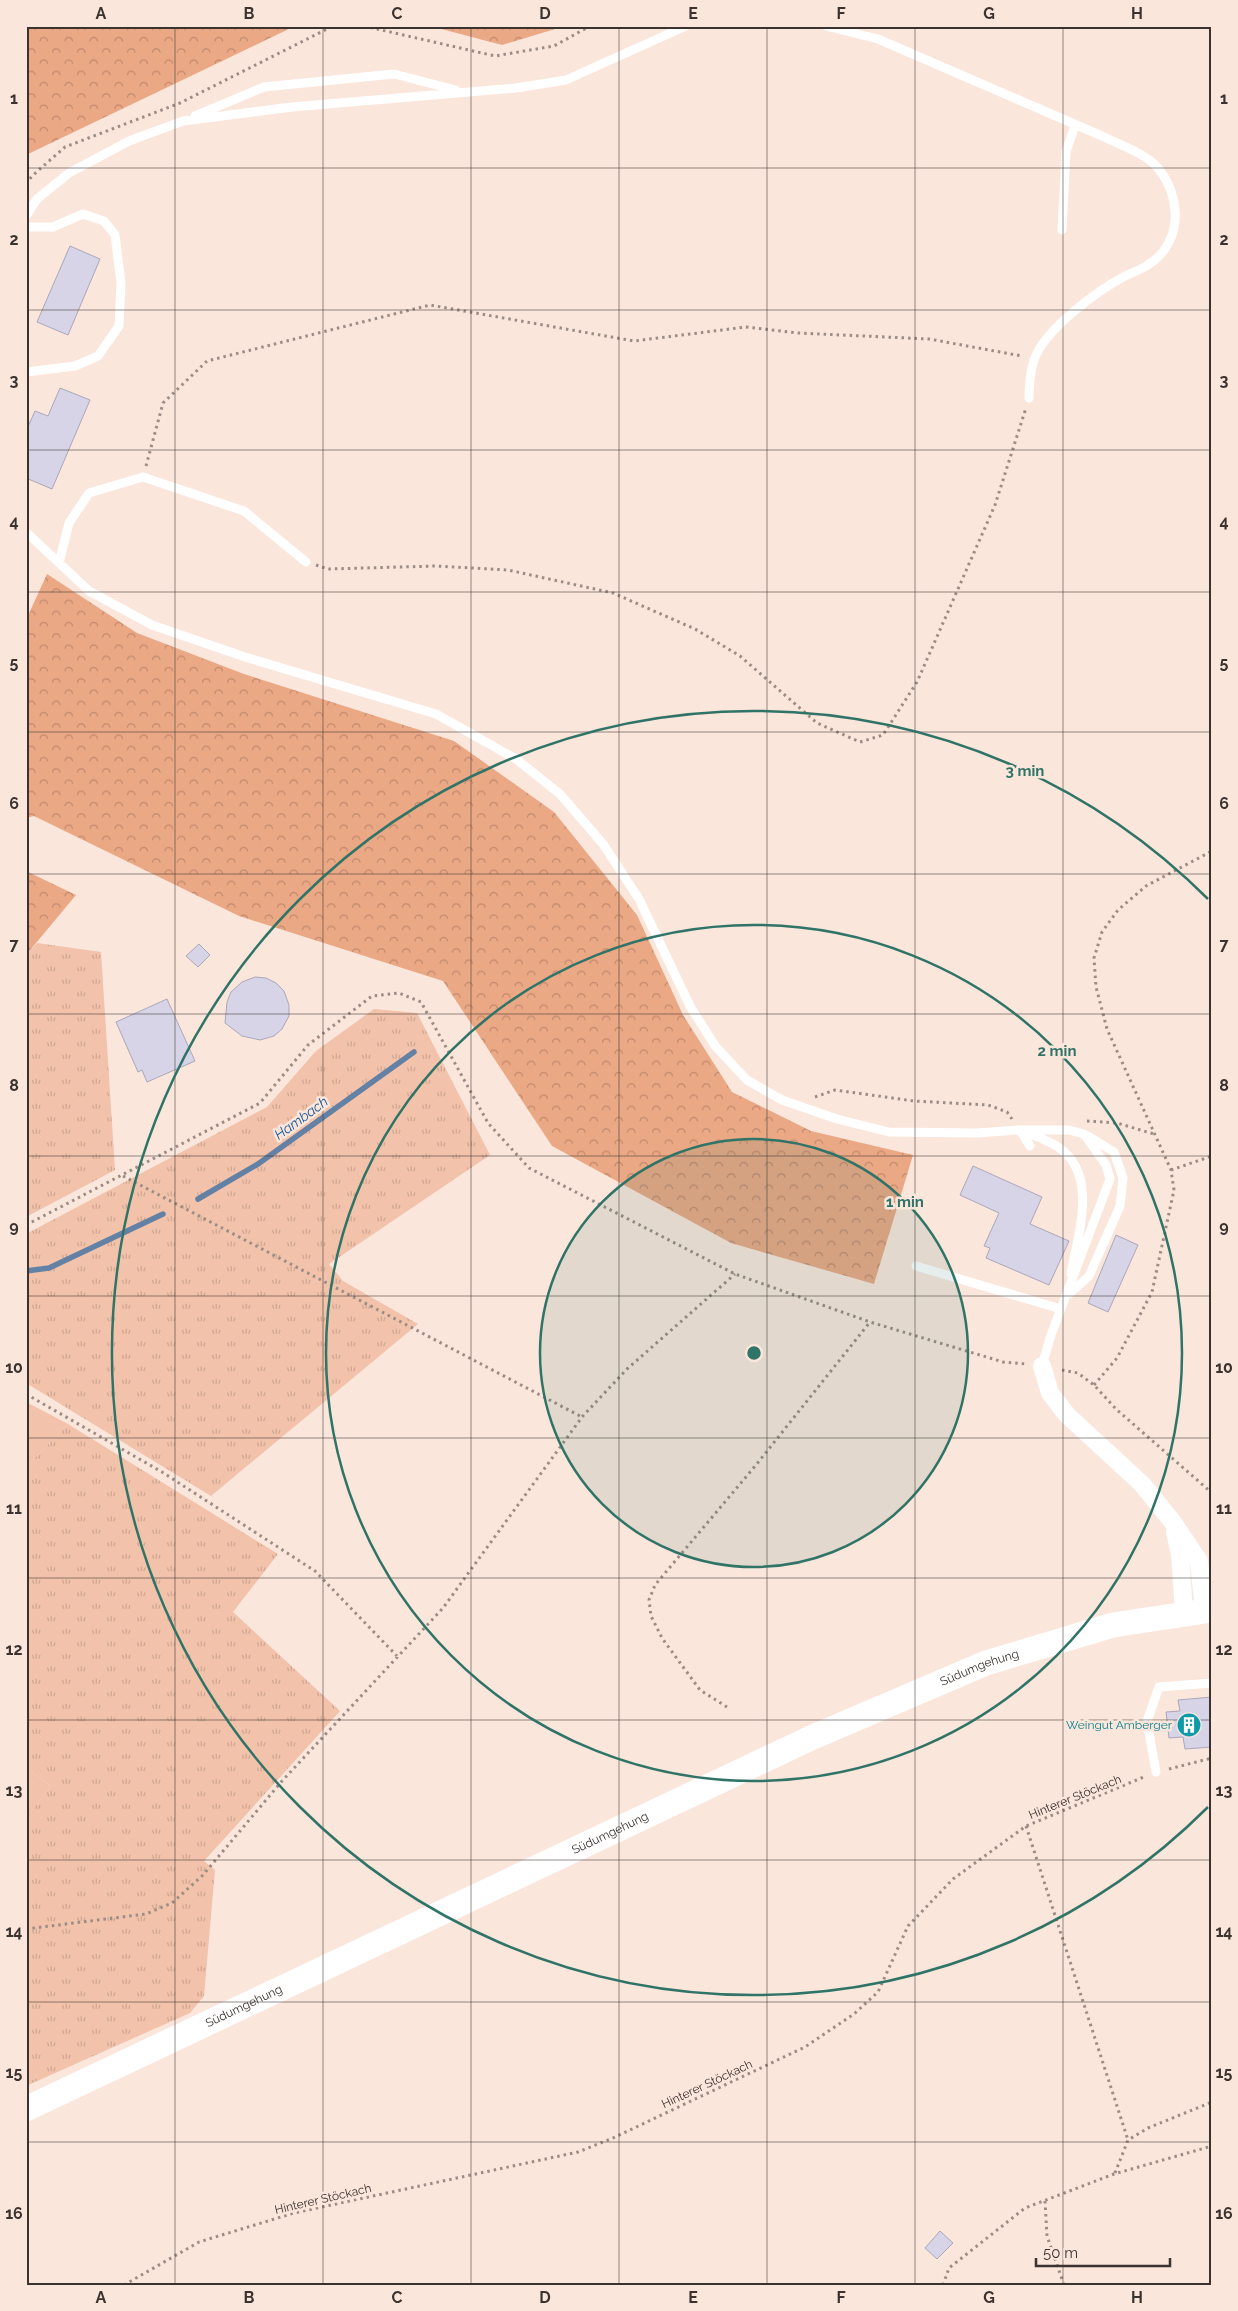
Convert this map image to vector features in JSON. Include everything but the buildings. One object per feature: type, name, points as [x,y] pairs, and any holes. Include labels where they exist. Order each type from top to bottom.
[{"type":"main road","name":"Südumgehung","points":[[26,2108],[813,1737],[977,1667],[1113,1625],[1200,1611]]},
{"type":"street","points":[[1042,1366],[1050,1393],[1067,1414],[1142,1484],[1205,1565],[1200,1611]]},
{"type":"street","points":[[1172,1521],[1180,1554],[1200,1611]]},
{"type":"lane","points":[[183,121],[292,107],[463,92],[566,80],[686,26]]},
{"type":"lane","points":[[826,26],[878,39],[1076,125],[1136,153],[1157,167],[1169,186],[1175,201],[1176,224],[1162,254],[1148,266],[1125,276],[1104,289],[1058,325],[1034,358],[1029,382],[1029,398]]},
{"type":"lane","points":[[26,216],[36,199],[69,172],[128,141],[183,121],[264,87],[394,74],[463,92]]},
{"type":"lane","points":[[1062,230],[1066,152],[1076,125]]},
{"type":"lane","points":[[26,227],[53,227],[83,214],[104,221],[115,235],[121,283],[119,326],[98,356],[75,366],[26,372]]},
{"type":"lane","points":[[59,563],[69,524],[89,493],[143,477],[244,511],[306,562]]},
{"type":"lane","points":[[26,532],[89,591],[152,625],[245,657],[436,714],[516,759],[560,794],[603,844],[639,899],[691,1008],[716,1047],[747,1080],[782,1100],[837,1119],[889,1132],[978,1138],[1019,1130],[1069,1130],[1084,1134],[1114,1152],[1123,1178],[1120,1206],[1089,1276],[1067,1296]]},
{"type":"lane","points":[[1019,1130],[1030,1146]]},
{"type":"lane","points":[[1019,1130],[1058,1147],[1079,1170],[1083,1203],[1067,1296]]},
{"type":"lane","points":[[1042,1366],[1061,1309],[1110,1179],[1106,1165],[1084,1134]]},
{"type":"lane","points":[[916,1266],[1061,1309]]},
{"type":"lane","points":[[1156,1772],[1147,1721],[1159,1687],[1212,1683]]},
{"type":"path","points":[[26,184],[32,176],[65,147],[180,103],[333,26]]},
{"type":"path","points":[[364,26],[495,56],[554,46],[590,26]]},
{"type":"path","points":[[143,477],[163,403],[206,361],[430,305],[634,341],[746,326],[798,333],[929,338],[1034,358]]},
{"type":"path","points":[[306,562],[328,569],[436,566],[508,570],[614,593],[695,629],[740,656],[817,723],[860,742],[883,735],[917,682],[995,505],[1029,398]]},
{"type":"path","points":[[1094,1385],[1117,1358],[1152,1292],[1174,1190],[1171,1170],[1107,1029],[1096,987],[1094,958],[1102,932],[1118,910],[1146,886],[1212,851]]},
{"type":"path","points":[[26,1225],[260,1103],[308,1045],[372,996],[399,993],[421,1002],[488,1124],[529,1168],[735,1274],[870,1322],[1003,1362],[1042,1366],[1078,1373],[1094,1385],[1116,1408],[1212,1493]]},
{"type":"path","points":[[802,1107],[819,1095],[835,1090],[914,1101],[988,1105],[1007,1112],[1019,1130]]},
{"type":"path","points":[[1069,1130],[1090,1120],[1117,1122],[1146,1134],[1154,1134]]},
{"type":"path","points":[[1171,1170],[1212,1156]]},
{"type":"path","points":[[123,1176],[582,1417]]},
{"type":"path","points":[[26,1929],[146,1914],[172,1903],[203,1875],[282,1781],[443,1608],[582,1417],[627,1369],[735,1274]]},
{"type":"path","points":[[727,1707],[700,1690],[662,1638],[651,1616],[649,1600],[655,1585],[756,1465],[870,1322]]},
{"type":"path","points":[[26,1394],[162,1472],[315,1571],[397,1656]]},
{"type":"path","name":"Hinterer Stöckach","points":[[124,2285],[199,2242],[294,2213],[578,2152],[640,2126],[805,2047],[854,2014],[878,1992],[908,1926],[952,1879],[1026,1826],[1156,1772],[1212,1758]]},
{"type":"path","points":[[1026,1826],[1128,2140]]},
{"type":"path","points":[[1114,2174],[1128,2140],[1148,2128],[1212,2102]]},
{"type":"path","points":[[943,2285],[949,2268],[1025,2208],[1114,2174],[1212,2146]]},
{"type":"path","points":[[1045,2201],[1047,2236],[1064,2285]]},
{"type":"green space","points":[[26,26],[295,26],[26,155]]},
{"type":"green space","points":[[430,26],[565,26],[502,45]]},
{"type":"green space","points":[[47,574],[137,633],[244,674],[454,741],[554,812],[637,915],[683,1015],[732,1092],[811,1131],[913,1155],[874,1284],[731,1243],[552,1146],[443,981],[239,916],[34,816],[26,818],[26,620]]},
{"type":"green space","points":[[26,871],[76,895],[26,955]]},
{"type":"green space","points":[[37,943],[101,952],[115,1170],[26,1217],[26,955]]},
{"type":"green space","points":[[374,1009],[417,1013],[490,1155],[329,1264],[343,1281],[418,1324],[211,1496],[26,1383],[26,1234],[267,1107],[316,1051]]},
{"type":"green space","points":[[26,1402],[68,1424],[26,1467]]},
{"type":"green space","points":[[68,1424],[278,1554],[233,1612],[340,1711],[204,1861],[215,1870],[204,1996],[190,2013],[26,2086],[26,1818],[51,1786],[26,1768],[26,1467]]},
{"type":"green space","points":[[26,1768],[51,1786],[26,1818]]},
{"type":"waterway","name":"Hambach","points":[[198,1199],[258,1164],[414,1052]]},
{"type":"waterway","name":"Hambach","points":[[26,1271],[49,1268],[163,1214]]},
{"type":"place","name":"Weingut Amberger","points":[[1189,1725]]}]
